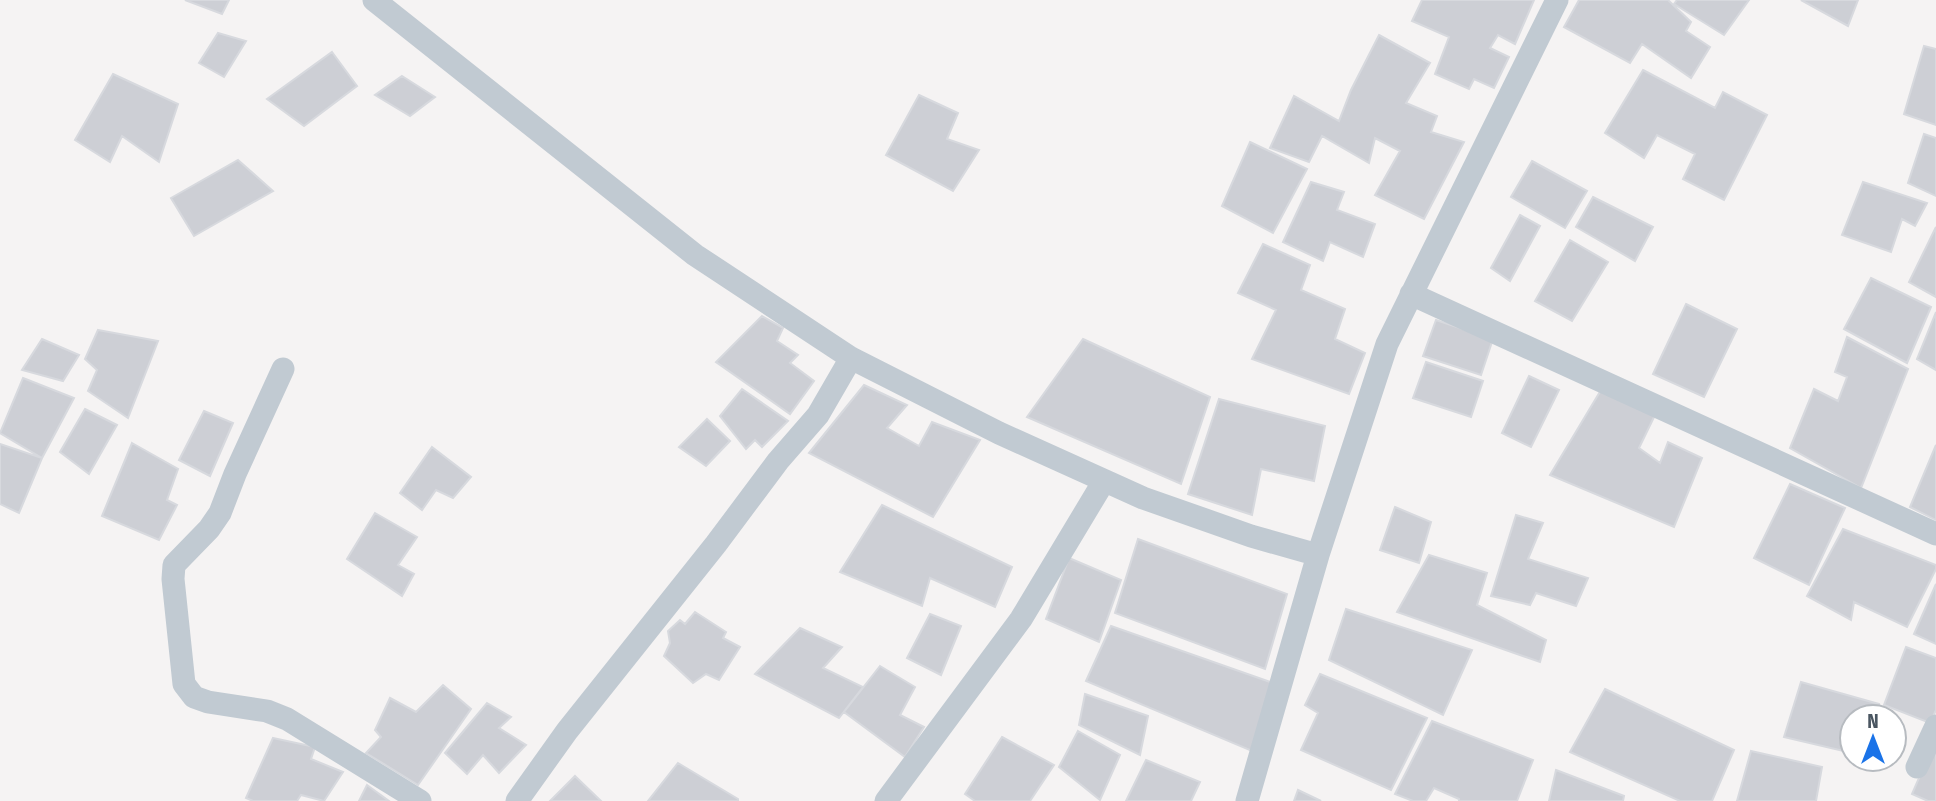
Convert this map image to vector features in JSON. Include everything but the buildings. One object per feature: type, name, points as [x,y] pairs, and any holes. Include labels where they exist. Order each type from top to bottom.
[{"type":"street","points":[[374,0],[695,255],[851,358],[999,433],[1143,498],[1251,536],[1318,555]]},
{"type":"street","points":[[1247,801],[1318,555],[1387,344],[1557,0]]},
{"type":"street","points":[[1411,294],[1936,534]]},
{"type":"street","points":[[517,801],[567,731],[716,544],[778,461],[818,415],[851,358]]},
{"type":"street","points":[[283,369],[220,513],[209,529],[174,565],[184,684],[194,697],[201,700],[267,711],[287,719],[420,801]]},
{"type":"street","points":[[887,801],[1021,619],[1104,481]]},
{"type":"street","points":[[1917,767],[1936,726]]}]
